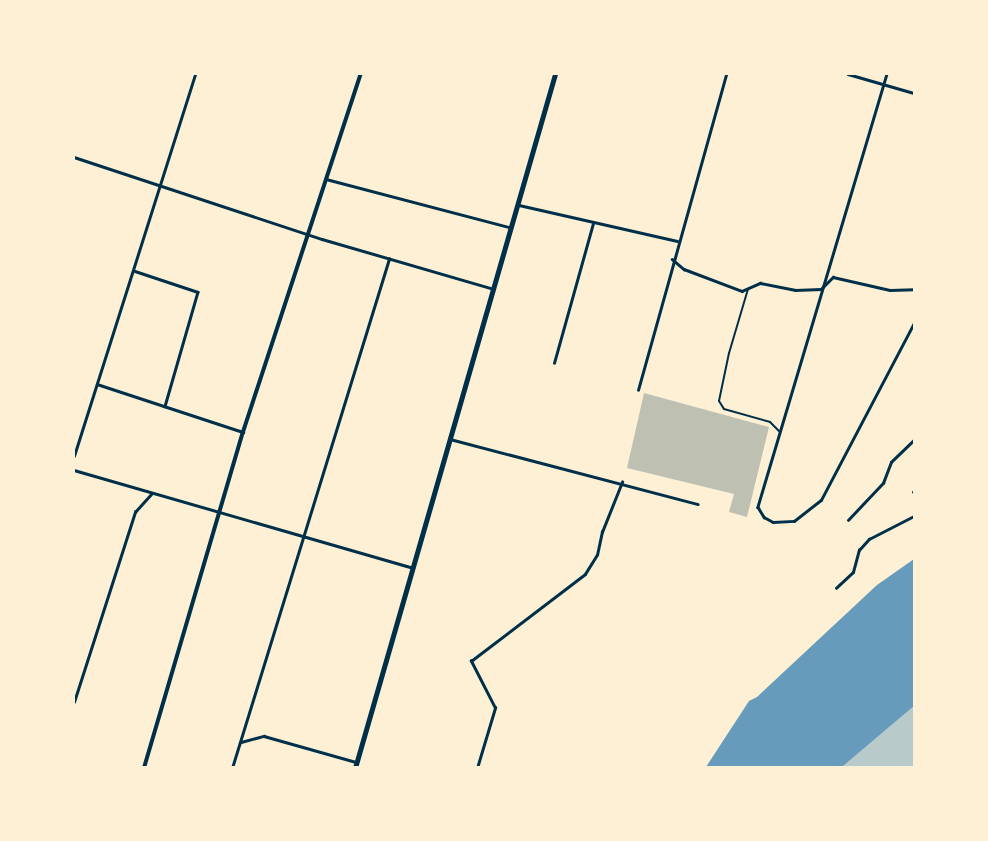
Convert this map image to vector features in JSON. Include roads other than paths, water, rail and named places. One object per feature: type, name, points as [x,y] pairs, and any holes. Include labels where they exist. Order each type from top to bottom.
[{"type":"main road","points":[[355,765],[495,289],[555,74]]},
{"type":"street","points":[[74,456],[195,74]]},
{"type":"street","points":[[144,768],[243,432],[361,74]]},
{"type":"street","points":[[638,390],[677,241],[726,74]]},
{"type":"street","points":[[848,74],[915,93]]},
{"type":"street","points":[[887,74],[758,507],[764,517],[773,522],[794,521],[821,500],[915,323]]},
{"type":"street","points":[[74,157],[309,234],[495,289]]},
{"type":"street","points":[[326,180],[512,228]]},
{"type":"street","points":[[519,205],[677,241]]},
{"type":"street","points":[[554,363],[593,223]]},
{"type":"street","points":[[232,768],[389,259]]},
{"type":"street","points":[[672,259],[684,269],[742,291],[760,284],[794,290],[821,289],[834,277],[890,290],[915,289]]},
{"type":"street","points":[[133,271],[198,292],[165,405]]},
{"type":"street","points":[[97,384],[243,432]]},
{"type":"street","points":[[450,439],[698,504]]},
{"type":"street","points":[[848,520],[883,483],[891,463],[915,440]]},
{"type":"street","points":[[74,470],[413,568]]},
{"type":"street","points":[[477,768],[495,708],[471,661],[585,574],[597,555],[602,532],[622,482]]},
{"type":"street","points":[[74,702],[135,512],[152,493]]},
{"type":"street","points":[[836,588],[853,572],[859,550],[869,539],[915,516]]},
{"type":"street","points":[[240,742],[264,736],[355,765]]},
{"type":"lane","points":[[748,288],[729,353],[719,401],[730,412],[771,422],[779,432]]},
{"type":"water","points":[[914,559],[914,706],[842,767],[706,767],[749,701],[757,697],[877,585]]}]
